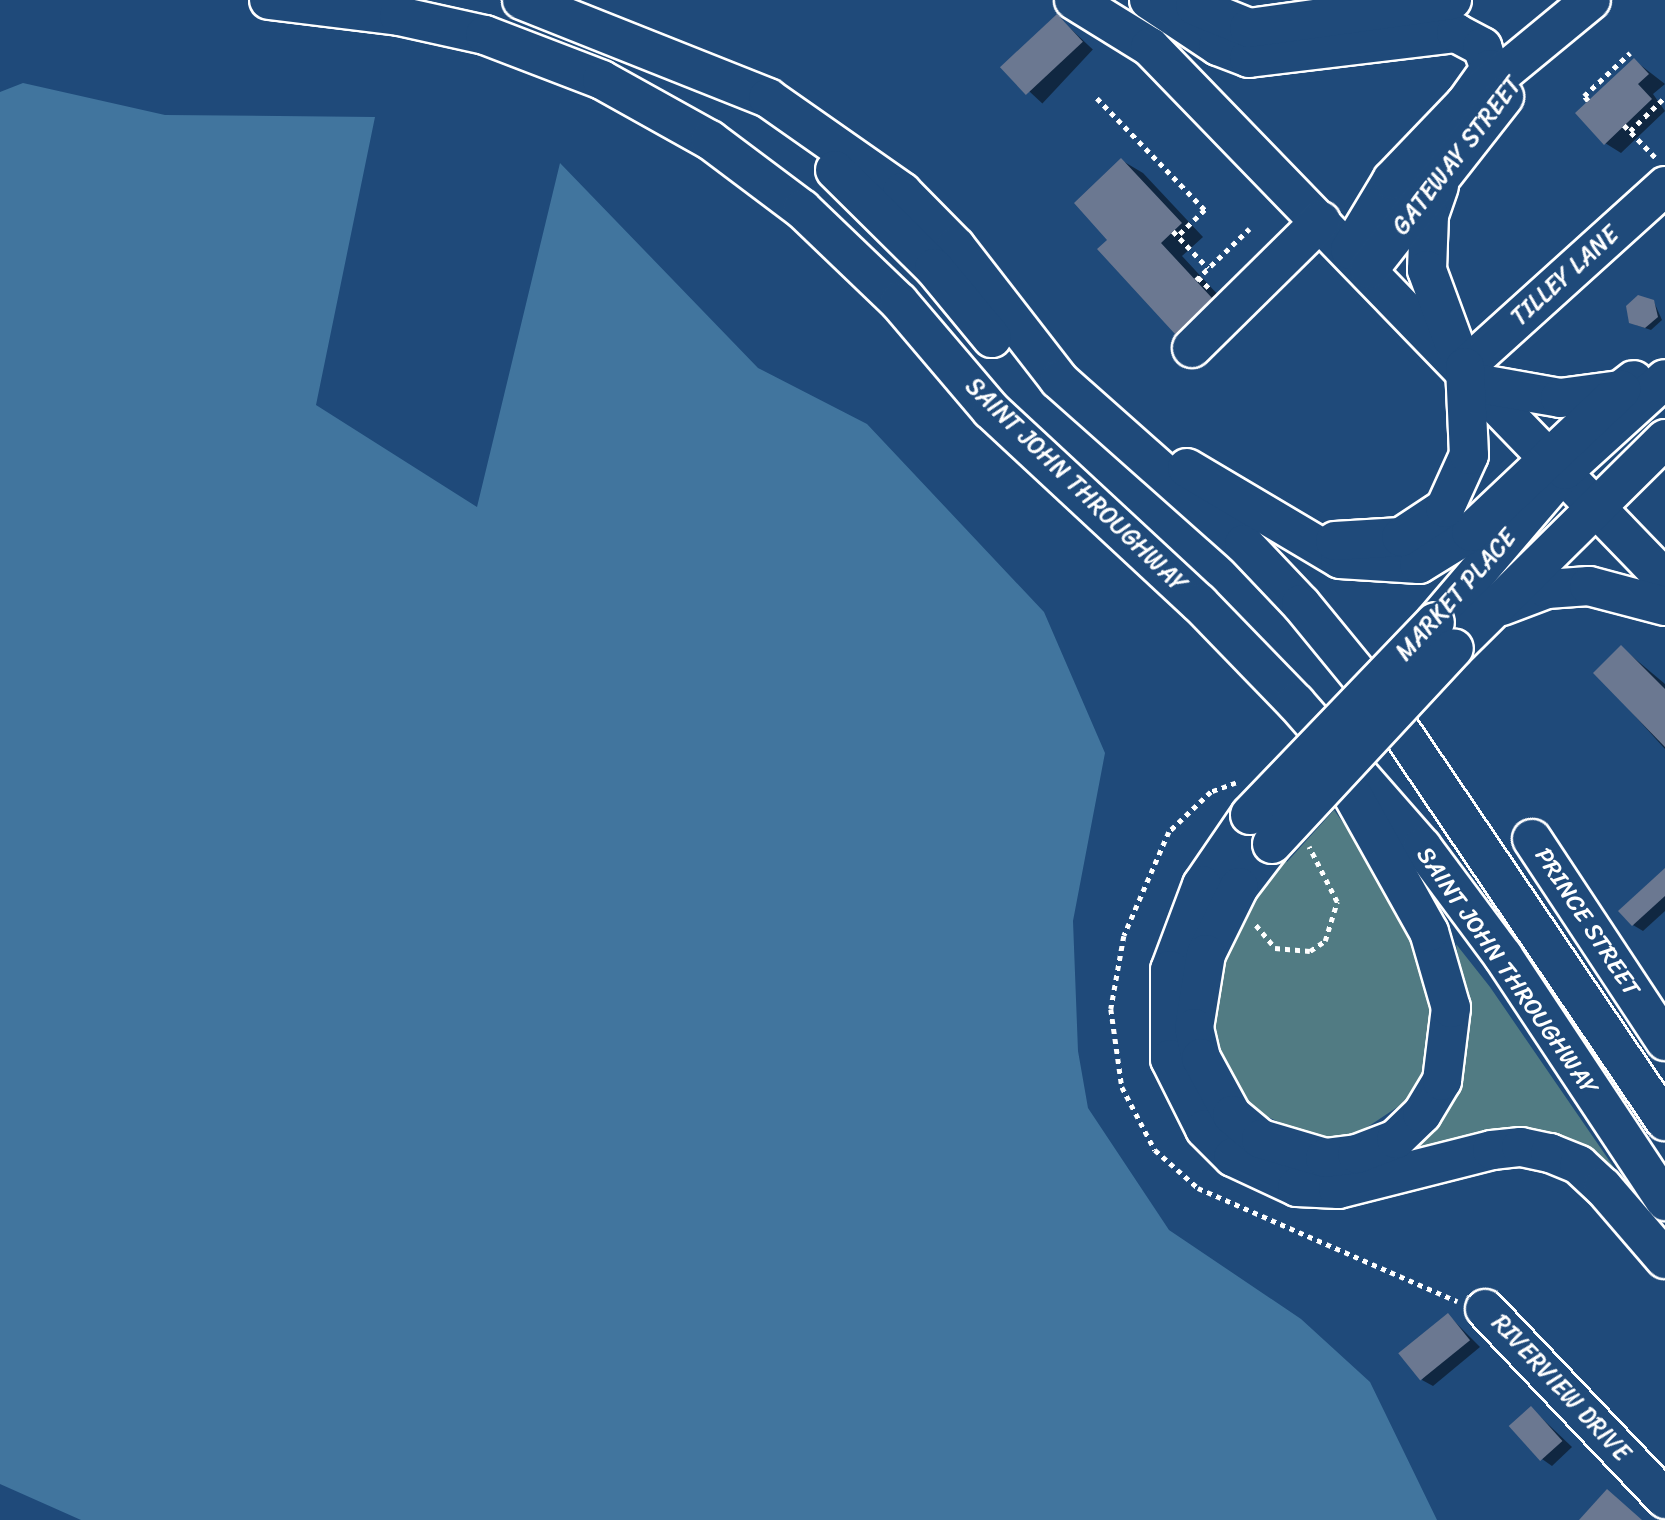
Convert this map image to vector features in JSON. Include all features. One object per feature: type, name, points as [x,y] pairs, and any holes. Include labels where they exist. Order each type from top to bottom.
[{"type":"main road","name":"SAINT JOHN THROUGHWAY","points":[[269,0],[399,16],[485,35],[602,80],[710,140],[802,209],[899,302],[991,410],[1199,603],[1296,703],[1422,847],[1503,956],[1665,1201]]},
{"type":"main road","name":"SAINT JOHN THROUGHWAY","points":[[522,0],[660,50],[768,98],[837,143],[902,192],[956,247],[1059,380],[1244,544],[1301,604],[1452,804],[1665,1121]]},
{"type":"main road","points":[[1074,0],[1150,47],[1473,375],[1665,579]]},
{"type":"main road","points":[[1149,0],[1218,47],[1249,58],[1456,33],[1482,47],[1490,69],[1465,104]]},
{"type":"main road","points":[[1184,0],[1249,28],[1452,0]]},
{"type":"main road","points":[[1201,0],[1245,6],[1286,0]]},
{"type":"main road","name":"GATEWAY STREET","points":[[1360,260],[1377,196],[1465,104],[1546,42],[1591,0]]},
{"type":"main road","name":"GATEWAY STREET","points":[[1360,260],[1451,162],[1546,42]]},
{"type":"main road","name":"SAINT JOHN THROUGHWAY","points":[[660,50],[811,150],[867,198],[1042,397],[1280,614],[1452,804]]},
{"type":"main road","points":[[1299,536],[1342,542],[1401,537],[1445,508],[1469,455],[1473,375],[1427,270],[1432,200],[1451,162]]},
{"type":"main road","name":"TILLEY LANE","points":[[1473,375],[1665,186]]},
{"type":"main road","points":[[1192,348],[1321,221]]},
{"type":"main road","points":[[956,247],[1091,391],[1145,438],[1299,536],[1366,565],[1419,564],[1471,532],[1558,463],[1621,390],[1665,358]]},
{"type":"main road","points":[[1473,375],[1560,398],[1621,390]]},
{"type":"main road","name":"MARKET PLACE","points":[[1269,821],[1445,635],[1558,463],[1665,379]]},
{"type":"main road","name":"MARKET PLACE","points":[[1445,635],[1491,612],[1596,503],[1665,439]]},
{"type":"main road","points":[[1491,612],[1525,595],[1564,586],[1613,588],[1665,606]]},
{"type":"main road","points":[[1269,821],[1206,954],[1194,1028],[1200,1058],[1232,1115],[1261,1139],[1325,1158],[1357,1154],[1396,1139],[1422,1114],[1442,1081],[1451,1007],[1429,932],[1398,872],[1296,703]]},
{"type":"main road","points":[[1269,821],[1202,885],[1170,970],[1170,1059],[1205,1129],[1265,1176],[1311,1188],[1374,1182],[1492,1150],[1521,1147],[1550,1153],[1578,1165],[1603,1187],[1665,1259]]},
{"type":"main road","name":"PRINCE STREET","points":[[1532,839],[1665,1041]]},
{"type":"main road","name":"RIVERVIEW DRIVE","points":[[1485,1309],[1665,1499]]},
{"type":"path","points":[[1588,101],[1584,96],[1630,53]]},
{"type":"path","points":[[1630,131],[1665,97]]},
{"type":"path","points":[[1097,98],[1205,210],[1178,236]]},
{"type":"path","points":[[1625,125],[1665,168]]},
{"type":"path","points":[[1196,280],[1249,229]]},
{"type":"path","points":[[1174,231],[1208,268]]},
{"type":"path","points":[[1256,914],[1262,937],[1275,948],[1310,951],[1325,941],[1337,902],[1269,821],[1211,792],[1192,807],[1153,861],[1115,972],[1112,1035],[1122,1087],[1156,1150],[1198,1188],[1244,1213],[1373,1260],[1438,1296],[1485,1309]]},
{"type":"green space","points":[[1334,810],[1394,894],[1436,1004],[1430,1062],[1411,1098],[1357,1134],[1315,1138],[1250,1109],[1223,1070],[1212,1020],[1229,937],[1281,855],[1287,862]]},
{"type":"green space","points":[[1456,944],[1490,987],[1624,1182],[1583,1146],[1529,1129],[1489,1131],[1413,1151],[1407,1140],[1461,973]]},
{"type":"water","points":[[23,83],[165,115],[375,117],[316,405],[477,507],[560,163],[758,368],[867,424],[1044,612],[1105,753],[1073,921],[1078,1051],[1088,1108],[1169,1230],[1301,1319],[1370,1382],[1437,1520],[81,1520],[0,1484],[0,92]]},
{"type":"building","points":[[1057,14],[1083,42],[1026,95],[1000,67]]},
{"type":"building","points":[[1634,58],[1649,74],[1638,84],[1652,99],[1604,145],[1575,113]]},
{"type":"building","points":[[1121,158],[1182,223],[1161,243],[1212,298],[1175,334],[1097,249],[1107,240],[1074,203]]},
{"type":"building","points":[[1638,295],[1654,300],[1658,317],[1645,328],[1629,323],[1626,306]]},
{"type":"building","points":[[1621,645],[1665,689],[1665,747],[1593,673]]},
{"type":"building","points":[[1665,868],[1665,896],[1632,926],[1618,911]]},
{"type":"building","points":[[1448,1313],[1470,1340],[1420,1380],[1398,1353]]},
{"type":"building","points":[[1531,1406],[1562,1441],[1540,1461],[1509,1426]]},
{"type":"building","points":[[1607,1489],[1642,1520],[1579,1520]]}]
